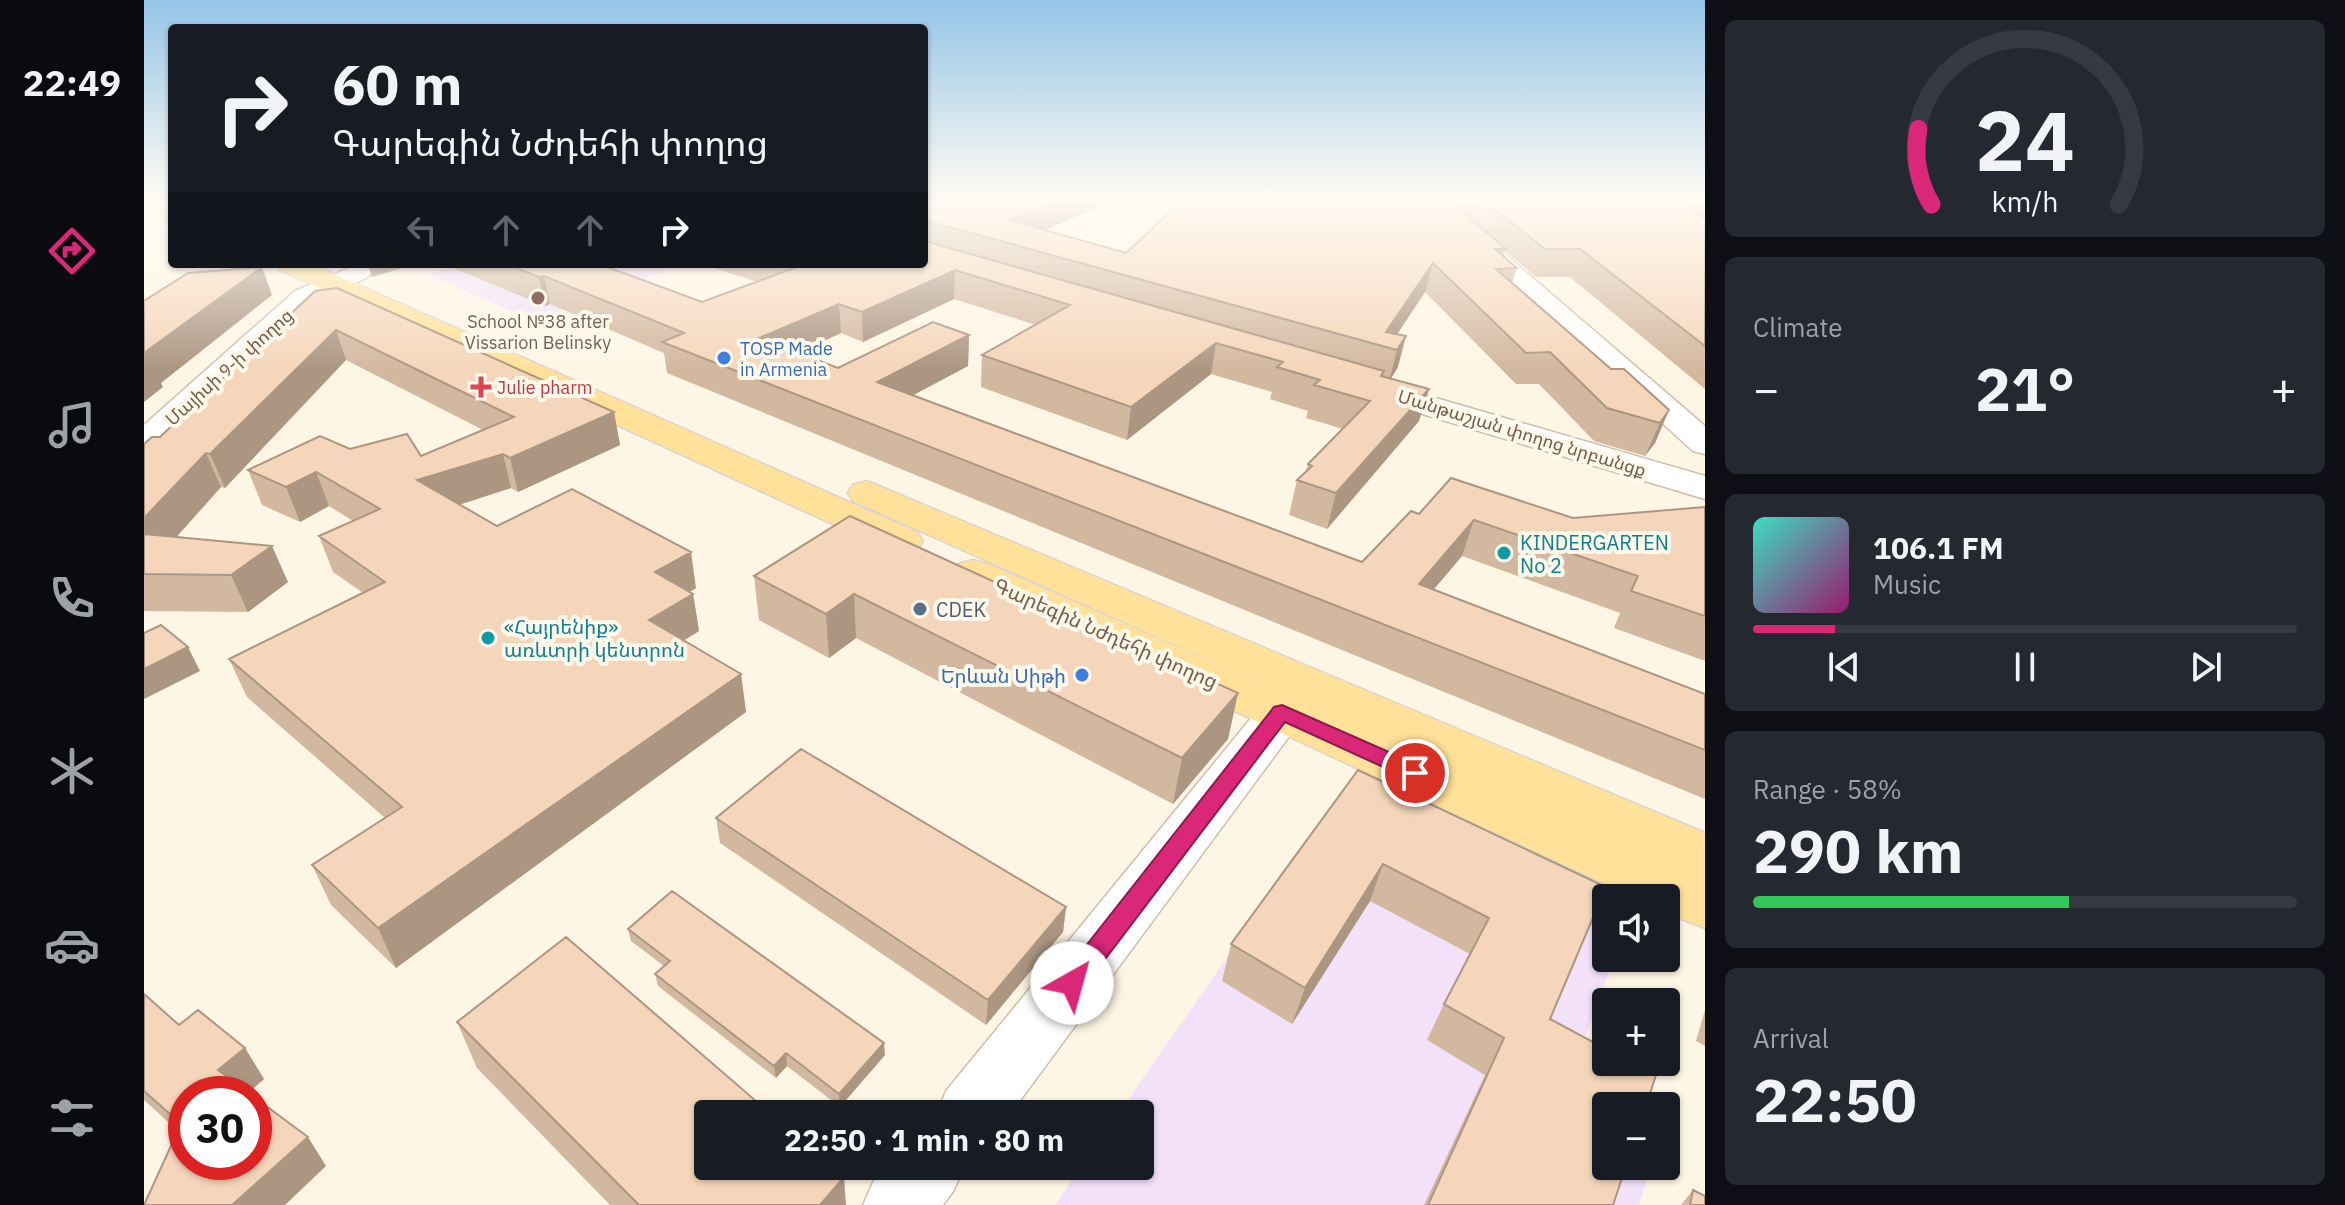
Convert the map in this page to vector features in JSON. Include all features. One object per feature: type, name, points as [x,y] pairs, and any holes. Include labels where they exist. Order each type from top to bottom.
[{"type":"main road","name":"Գարեգին Նժդեհի փողոց","points":[[313,268],[343,273],[1705,857]]},
{"type":"main road","name":"Գարեգին Նժդեհի փողոց","points":[[343,273],[1282,712],[1705,904]]},
{"type":"street","points":[[1493,257],[1705,444]]},
{"type":"street","name":"Մայիսի 9-ի փողոց","points":[[144,443],[305,297],[343,273]]},
{"type":"street","name":"Մանթաշյան փողոց նրբանցք","points":[[1340,379],[1705,488]]},
{"type":"street","points":[[981,1100],[1282,712]]},
{"type":"street","points":[[899,1205],[918,1180]]},
{"type":"shaded area","name":"School №38 after Vissarion Belinsky","points":[[448,268],[674,268],[535,321],[427,275]]},
{"type":"shaded area","points":[[1339,797],[1592,922],[1592,972],[1609,972],[1603,988],[1592,988],[1592,1019],[1578,1058],[1592,1066],[1592,1076],[1610,1076],[1638,1092],[1592,1092],[1592,1180],[1647,1180],[1639,1205],[1055,1205],[1072,1180],[1154,1180],[1154,1100],[1128,1100]]},
{"type":"building","points":[[928,257],[981,257],[1384,371],[1381,376],[1429,389],[1336,493],[1297,480],[1312,466],[1308,464],[1370,401],[1314,385],[1320,380],[1277,367],[1283,362],[1216,343],[1131,407],[982,355],[1070,305],[955,270],[862,312],[839,304],[759,338],[838,368],[933,322],[969,335],[877,382],[1362,562],[1411,511],[1419,514],[1451,478],[1573,518],[1705,507],[1705,616],[1631,591],[1638,576],[1474,520],[1419,584],[1705,694],[1705,750],[662,342],[684,333],[544,276],[516,268],[610,268],[702,302],[794,268],[928,268]]},
{"type":"building","points":[[1059,257],[1505,257],[1517,268],[1496,269],[1611,369],[1624,369],[1669,410],[1660,423],[1607,408],[1550,352],[1526,353],[1433,263],[1386,332],[1406,336],[1397,350]]},
{"type":"building","points":[[1591,257],[1705,257],[1705,346]]},
{"type":"building","points":[[261,268],[144,353],[144,301],[188,273]]},
{"type":"building","points":[[337,288],[614,412],[510,458],[503,454],[417,480],[497,526],[572,489],[691,552],[655,572],[693,594],[649,620],[741,674],[378,928],[312,865],[402,807],[229,659],[385,582],[319,536],[380,509],[316,472],[286,487],[248,470],[320,436],[350,449],[407,434],[421,456],[514,417],[336,330],[210,454],[206,453],[144,518],[144,444],[152,437],[160,437],[315,291]]},
{"type":"building","points":[[850,516],[1238,693],[1182,758],[854,594],[826,614],[754,576]]},
{"type":"building","points":[[144,534],[272,546],[231,575],[144,574]]},
{"type":"building","points":[[161,625],[188,647],[144,669],[144,633]]},
{"type":"building","points":[[801,749],[1066,907],[988,1000],[716,818]]},
{"type":"building","points":[[1358,770],[1600,884],[1592,884],[1592,920],[1550,1019],[1592,1042],[1592,1076],[1656,1076],[1651,1092],[1592,1092],[1592,1180],[1621,1180],[1613,1205],[1428,1205],[1504,1038],[1444,1004],[1489,918],[1383,864],[1305,988],[1231,944]]},
{"type":"building","points":[[672,891],[884,1043],[839,1094],[786,1053],[774,1066],[655,974],[670,961],[628,929]]},
{"type":"building","points":[[566,937],[755,1100],[694,1100],[694,1180],[841,1180],[820,1205],[639,1205],[457,1022]]},
{"type":"building","points":[[144,994],[179,1025],[198,1010],[245,1048],[218,1070],[226,1076],[168,1076],[168,1112],[144,1091]]},
{"type":"building","points":[[272,1110],[308,1137],[272,1169]]},
{"type":"building","points":[[168,1152],[168,1180],[260,1180],[232,1205],[144,1205]]},
{"type":"building","points":[[1693,1190],[1705,1196],[1705,1205],[1690,1205]]},
{"type":"place","name":"School №38 after Vissarion Belinsky","points":[[538,298]]},
{"type":"place","name":"TOSP Made in Armenia","points":[[724,358]]},
{"type":"place","name":"Julie pharm","points":[[481,387]]},
{"type":"place","name":"KINDERGARTEN No 2","points":[[1504,553]]},
{"type":"place","name":"CDEK","points":[[920,609]]},
{"type":"place","name":"«Հայրենիք» առևտրի կենտրոն","points":[[488,638]]},
{"type":"place","name":"Երևան Սիթի","points":[[1082,675]]},
{"type":"route","points":[[1072,983],[1282,712],[1415,773]]}]
